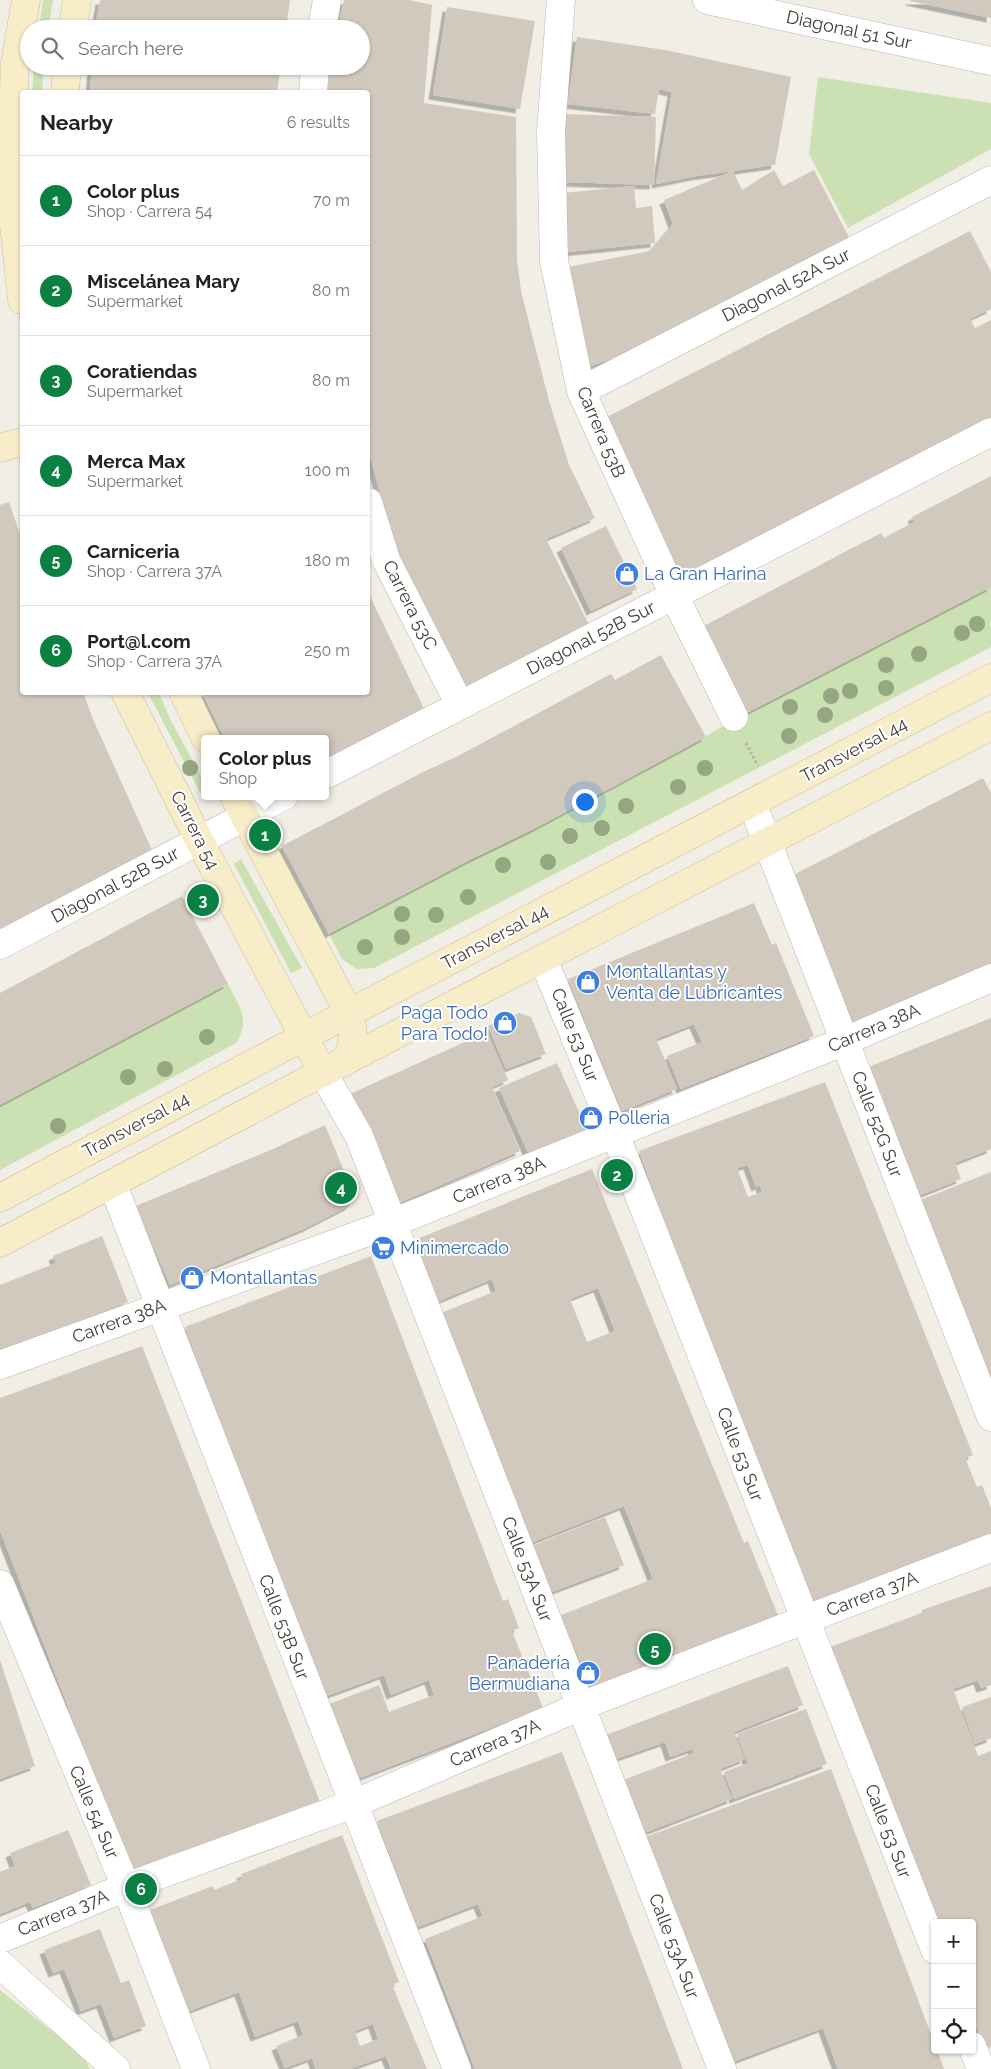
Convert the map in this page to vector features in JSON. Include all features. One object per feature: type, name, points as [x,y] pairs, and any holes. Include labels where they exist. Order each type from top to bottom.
[{"type":"street","points":[[23,20],[26,0]]},
{"type":"street","points":[[74,20],[77,0]]},
{"type":"street","points":[[324,20],[327,0]]},
{"type":"street","name":"Carrera 53B","points":[[561,0],[551,130],[554,261],[581,391],[674,596],[734,717]]},
{"type":"street","name":"Diagonal 51 Sur","points":[[707,0],[991,61]]},
{"type":"street","points":[[20,35],[15,64],[12,145],[14,224],[20,281]]},
{"type":"street","points":[[64,90],[65,75]]},
{"type":"street","points":[[313,90],[314,75]]},
{"type":"street","name":"Diagonal 52A Sur","points":[[581,391],[991,180]]},
{"type":"street","name":"Diagonal 52B Sur","points":[[329,773],[991,432]]},
{"type":"street","points":[[0,448],[20,443]]},
{"type":"street","name":"Carrera 53C","points":[[370,508],[386,560],[460,705]]},
{"type":"street","name":"Transversal 44","points":[[0,1198],[303,1037],[991,678]]},
{"type":"street","name":"Carrera 54","points":[[126,695],[199,840],[303,1037],[333,1068]]},
{"type":"street","points":[[184,695],[204,735]]},
{"type":"street","points":[[0,1243],[543,958],[991,726]]},
{"type":"street","name":"Diagonal 52B Sur","points":[[0,946],[199,840],[239,806],[266,800]]},
{"type":"street","name":"Calle 52G Sur","points":[[752,803],[991,1417]]},
{"type":"street","points":[[239,806],[349,1013],[354,1027],[354,1037],[349,1054],[333,1068]]},
{"type":"street","name":"Calle 53 Sur","points":[[543,958],[931,1940]]},
{"type":"street","name":"Carrera 38A","points":[[0,1365],[392,1223],[845,1041],[991,978]]},
{"type":"street","name":"Calle 53A Sur","points":[[333,1068],[722,2069]]},
{"type":"street","name":"Calle 53B Sur","points":[[112,1185],[457,2069]]},
{"type":"street","name":"Carrera 37A","points":[[0,1939],[126,1887],[353,1804],[581,1707],[991,1548]]},
{"type":"street","name":"Calle 54 Sur","points":[[0,1584],[126,1887],[196,2069]]},
{"type":"street","points":[[0,1964],[116,2069]]},
{"type":"street","points":[[975,2054],[981,2069]]},
{"type":"path","points":[[734,717],[759,768]]},
{"type":"green space","points":[[43,0],[53,0],[50,20],[40,20]]},
{"type":"green space","points":[[33,75],[43,75],[42,90],[32,90]]},
{"type":"green space","points":[[818,77],[991,103],[991,149],[848,228],[809,154]]},
{"type":"green space","points":[[991,587],[991,647],[374,968],[357,969],[342,959],[329,934],[470,860],[534,829],[629,779],[745,714]]},
{"type":"green space","points":[[149,695],[160,695],[171,721],[201,776],[201,794]]},
{"type":"green space","points":[[241,859],[302,968],[291,973],[234,864]]},
{"type":"green space","points":[[228,984],[242,1013],[243,1020],[243,1027],[236,1043],[0,1170],[0,1105]]},
{"type":"green space","points":[[0,1990],[83,2056],[90,2069],[0,2069]]},
{"type":"building","points":[[100,0],[290,0],[287,20],[97,20]]},
{"type":"building","points":[[344,0],[409,0],[432,5],[424,103],[516,117],[517,260],[521,291],[549,401],[569,465],[595,518],[546,539],[590,627],[465,689],[391,537],[370,455],[370,90],[327,90],[329,75],[370,75],[370,20],[340,20]]},
{"type":"building","points":[[991,0],[991,18],[910,1]]},
{"type":"building","points":[[447,7],[535,21],[520,109],[433,95]]},
{"type":"building","points":[[577,37],[665,50],[791,77],[775,165],[696,176],[656,184],[672,92],[659,89],[655,114],[568,104]]},
{"type":"building","points":[[91,75],[280,75],[277,90],[90,90]]},
{"type":"building","points":[[564,114],[656,117],[654,185],[562,182]]},
{"type":"building","points":[[774,170],[783,186],[814,170],[851,241],[675,326],[679,336],[591,366],[568,267],[650,251],[673,224],[664,200],[733,171],[742,190]]},
{"type":"building","points":[[634,186],[636,208],[652,206],[655,243],[568,252],[563,193]]},
{"type":"building","points":[[970,231],[991,272],[991,309],[970,319],[975,328],[991,320],[991,422],[682,580],[599,421]]},
{"type":"building","points":[[991,476],[991,587],[745,714],[700,628],[881,533],[884,538],[914,522],[912,517]]},
{"type":"building","points":[[9,502],[20,534],[20,695],[84,695],[92,717],[156,859],[76,897],[0,929],[0,505]]},
{"type":"building","points":[[606,526],[637,589],[591,611],[561,548]]},
{"type":"building","points":[[370,596],[428,717],[329,765],[329,735],[223,735],[203,695],[370,695]]},
{"type":"building","points":[[661,655],[706,737],[534,829],[470,860],[329,934],[282,846],[423,772],[456,757],[611,674],[615,680]]},
{"type":"building","points":[[983,778],[991,793],[991,964],[854,1022],[822,948],[795,874]]},
{"type":"building","points":[[182,896],[228,984],[0,1105],[0,993]]},
{"type":"building","points":[[754,903],[772,945],[776,943],[814,1036],[681,1089],[667,1056],[702,1042],[694,1024],[656,1039],[677,1089],[622,1111],[568,979]]},
{"type":"building","points":[[519,1013],[531,1017],[546,1054],[506,1069],[488,1026]]},
{"type":"building","points":[[991,1018],[991,1149],[955,1163],[961,1179],[918,1196],[866,1068]]},
{"type":"building","points":[[487,1032],[508,1080],[492,1087],[520,1151],[399,1203],[350,1094]]},
{"type":"building","points":[[557,1063],[587,1130],[529,1155],[499,1088]]},
{"type":"building","points":[[825,1082],[973,1455],[965,1458],[977,1487],[982,1485],[991,1508],[991,1537],[816,1607],[703,1325],[639,1151]],"holes":[[[748,1165],[756,1187],[760,1185],[762,1192],[748,1197],[737,1168]]]},
{"type":"building","points":[[325,1125],[353,1193],[354,1200],[349,1206],[306,1228],[170,1285],[136,1206],[273,1149]]},
{"type":"building","points":[[592,1169],[744,1543],[748,1541],[779,1618],[592,1691],[573,1644],[567,1646],[556,1617],[653,1579],[624,1506],[533,1542],[441,1313],[496,1291],[492,1279],[437,1302],[412,1241]],"holes":[[[598,1288],[615,1331],[587,1342],[570,1299]]]},
{"type":"building","points":[[991,1172],[991,1387],[918,1201]]},
{"type":"building","points":[[102,1236],[128,1302],[0,1352],[0,1285],[56,1263],[53,1256]]},
{"type":"building","points":[[371,1256],[503,1601],[508,1599],[519,1628],[512,1631],[543,1708],[357,1779],[329,1704],[379,1685],[389,1712],[434,1695],[429,1680],[391,1695],[384,1675],[324,1697],[185,1327]]},
{"type":"building","points":[[142,1346],[320,1802],[132,1873],[0,1530],[0,1398]]},
{"type":"building","points":[[605,1517],[624,1565],[549,1593],[532,1546]]},
{"type":"building","points":[[991,1586],[991,1685],[981,1688],[978,1680],[953,1689],[978,1756],[991,1751],[991,2047],[985,2049],[976,2027],[976,1919],[935,1919],[830,1647],[922,1613],[922,1610]]},
{"type":"building","points":[[0,1660],[35,1766],[0,1779]]},
{"type":"building","points":[[788,1666],[803,1705],[734,1732],[745,1759],[720,1769],[732,1799],[642,1834],[621,1781],[694,1753],[692,1749],[670,1757],[665,1742],[616,1759],[606,1735]]},
{"type":"building","points":[[991,1697],[991,1738],[975,1744],[962,1707]]},
{"type":"building","points":[[806,1709],[827,1764],[734,1799],[724,1772],[748,1763],[737,1734]]},
{"type":"building","points":[[562,1752],[683,2069],[475,2069],[425,1939],[483,1916],[478,1904],[418,1927],[377,1821]]},
{"type":"building","points":[[831,1769],[931,2034],[931,2054],[938,2054],[944,2069],[838,2069],[823,2028],[730,2063],[645,1837]]},
{"type":"building","points":[[68,1830],[91,1885],[33,1908],[30,1902],[0,1914],[0,1872],[15,1866],[10,1853]]},
{"type":"building","points":[[342,1835],[399,1982],[392,1985],[427,2069],[391,2069],[386,2056],[350,2069],[316,2069],[312,2058],[285,2068],[276,2046],[303,2035],[298,2021],[255,2037],[239,1992],[187,2012],[147,1911],[213,1886],[214,1890],[242,1879],[241,1874]],"holes":[[[373,2024],[378,2039],[360,2046],[355,2031]]]},
{"type":"building","points":[[100,1929],[121,1983],[129,1980],[146,2026],[114,2038],[101,2004],[81,2011],[64,1969],[53,1973],[44,1950]]},
{"type":"place","name":"La Gran Harina","points":[[627,574]]},
{"type":"place","name":"Color plus","points":[[265,835]]},
{"type":"place","name":"Coratiendas","points":[[203,900]]},
{"type":"place","name":"Montallantas y Venta de Lubricantes","points":[[588,982]]},
{"type":"place","name":"Paga Todo Para Todo!","points":[[505,1023]]},
{"type":"place","name":"Polleria","points":[[591,1118]]},
{"type":"place","name":"Miscelánea Mary","points":[[617,1175]]},
{"type":"place","name":"Merca Max","points":[[341,1188]]},
{"type":"place","name":"Minimercado","points":[[383,1248]]},
{"type":"place","name":"Montallantas","points":[[192,1278]]},
{"type":"place","name":"Carniceria","points":[[655,1649]]},
{"type":"place","name":"Panadería Bermudiana","points":[[588,1673]]},
{"type":"place","name":"Port@l.com","points":[[141,1889]]}]
